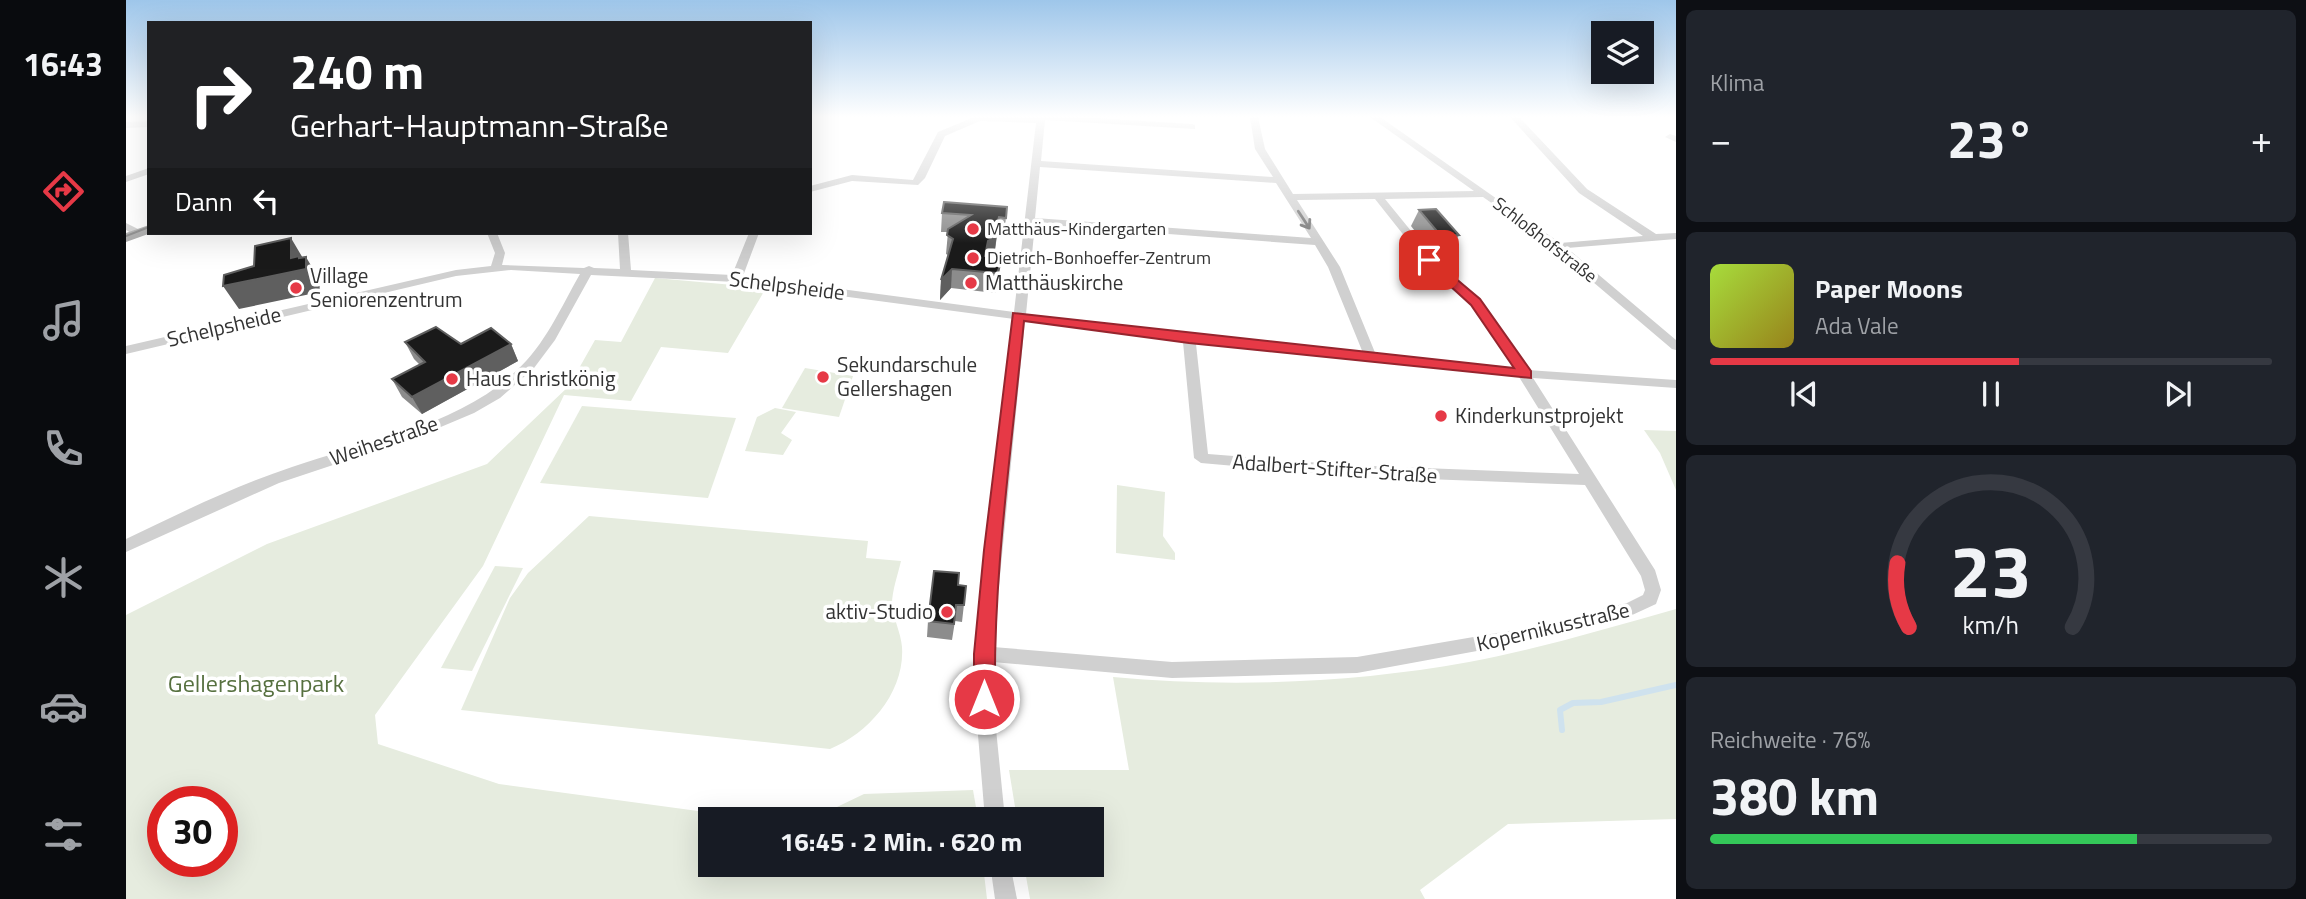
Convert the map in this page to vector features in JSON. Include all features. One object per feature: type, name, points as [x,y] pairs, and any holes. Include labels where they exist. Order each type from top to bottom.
[{"type":"street","points":[[812,188],[852,178],[915,183],[929,159]]},
{"type":"street","points":[[994,807],[984,699],[984,654],[1036,159]]},
{"type":"street","points":[[1266,159],[1341,282],[1372,359]]},
{"type":"street","name":"Schloßhofstraße","points":[[1434,159],[1557,246],[1676,346]]},
{"type":"street","points":[[1553,159],[1583,191],[1654,238]]},
{"type":"street","points":[[1036,164],[1278,180]]},
{"type":"street","points":[[126,180],[147,172]]},
{"type":"street","points":[[1289,197],[1485,194]]},
{"type":"street","name":"Kopernikusstraße","points":[[984,654],[1171,670],[1357,665],[1514,638],[1630,610],[1650,599],[1652,583],[1633,546],[1526,374],[1475,302],[1429,260],[1379,197]]},
{"type":"street","points":[[1030,221],[1318,242]]},
{"type":"street","points":[[493,235],[500,253],[496,267]]},
{"type":"street","points":[[623,235],[626,272]]},
{"type":"street","points":[[736,279],[753,235]]},
{"type":"street","points":[[1557,246],[1676,236]]},
{"type":"street","name":"Schelpsheide","points":[[126,349],[456,273],[496,267],[736,279],[1189,339],[1526,374],[1676,384]]},
{"type":"street","name":"Weihestraße","points":[[126,546],[275,480],[428,427],[496,393],[519,376],[536,356],[589,270]]},
{"type":"street","name":"Adalbert-Stifter-Straße","points":[[1189,339],[1201,458],[1285,467],[1434,476],[1590,480]]},
{"type":"street","points":[[1002,877],[1006,899]]},
{"type":"green space","name":"Gellershagenpark","points":[[655,278],[766,288],[728,353],[661,347],[631,401],[564,395],[483,566],[375,715],[378,744],[499,784],[698,811],[698,877],[984,877],[987,899],[126,899],[126,615],[267,544],[487,464],[569,386],[595,340],[621,342]]},
{"type":"green space","points":[[805,368],[853,376],[839,417],[782,408]]},
{"type":"green space","points":[[582,406],[736,418],[708,498],[540,483]]},
{"type":"green space","points":[[775,408],[796,412],[781,433],[792,440],[783,455],[745,451],[757,417]]},
{"type":"green space","points":[[1644,430],[1676,431],[1676,490],[1660,453]]},
{"type":"green space","points":[[1117,485],[1165,492],[1163,536],[1175,553],[1175,560],[1116,553]]},
{"type":"green space","points":[[589,516],[868,541],[866,558],[901,561],[892,604],[902,647],[901,664],[891,695],[871,722],[830,749],[461,710],[510,598],[528,573]]},
{"type":"green space","points":[[495,566],[523,568],[472,671],[441,668]]},
{"type":"green space","points":[[1676,609],[1676,819],[1508,824],[1420,890],[1425,899],[1030,899],[1026,877],[1104,877],[1104,807],[1015,807],[1009,770],[1129,770],[1113,677],[1247,683],[1336,679],[1469,662],[1573,638]]},
{"type":"green space","points":[[973,790],[976,807],[837,807],[864,794]]},
{"type":"building","points":[[944,202],[1007,207],[1006,218],[999,217],[994,234],[996,237],[988,241],[985,256],[1000,259],[997,273],[952,269],[941,280],[953,239],[947,235],[948,229],[971,215],[942,213]]},
{"type":"building","points":[[1436,209],[1459,235],[1441,236],[1419,210]]},
{"type":"building","points":[[291,238],[291,258],[306,257],[306,269],[223,286],[224,275],[254,266],[255,246]]},
{"type":"building","points":[[436,327],[461,344],[491,328],[511,344],[412,397],[392,379],[425,362],[405,342]]},
{"type":"building","points":[[934,571],[959,573],[958,585],[966,586],[964,605],[956,605],[954,624],[928,621]]},
{"type":"waterway","points":[[1562,730],[1560,710],[1573,703],[1601,702],[1676,685]]},
{"type":"tram line","points":[[126,236],[147,228]]},
{"type":"place","name":"Matthäus-Kindergarten","points":[[973,229]]},
{"type":"place","name":"Dietrich-Bonhoeffer-Zentrum","points":[[973,258]]},
{"type":"place","name":"Matthäuskirche","points":[[971,283]]},
{"type":"place","name":"Village Seniorenzentrum","points":[[296,288]]},
{"type":"place","name":"Sekundarschule Gellershagen","points":[[823,377]]},
{"type":"place","name":"Haus Christkönig","points":[[452,379]]},
{"type":"place","name":"Kinderkunstprojekt","points":[[1441,416]]},
{"type":"place","name":"aktiv-Studio","points":[[947,612]]},
{"type":"route","points":[[984,699],[984,654],[993,550],[1018,316],[1189,339],[1526,374],[1471,297],[1457,288],[1429,260]]}]
